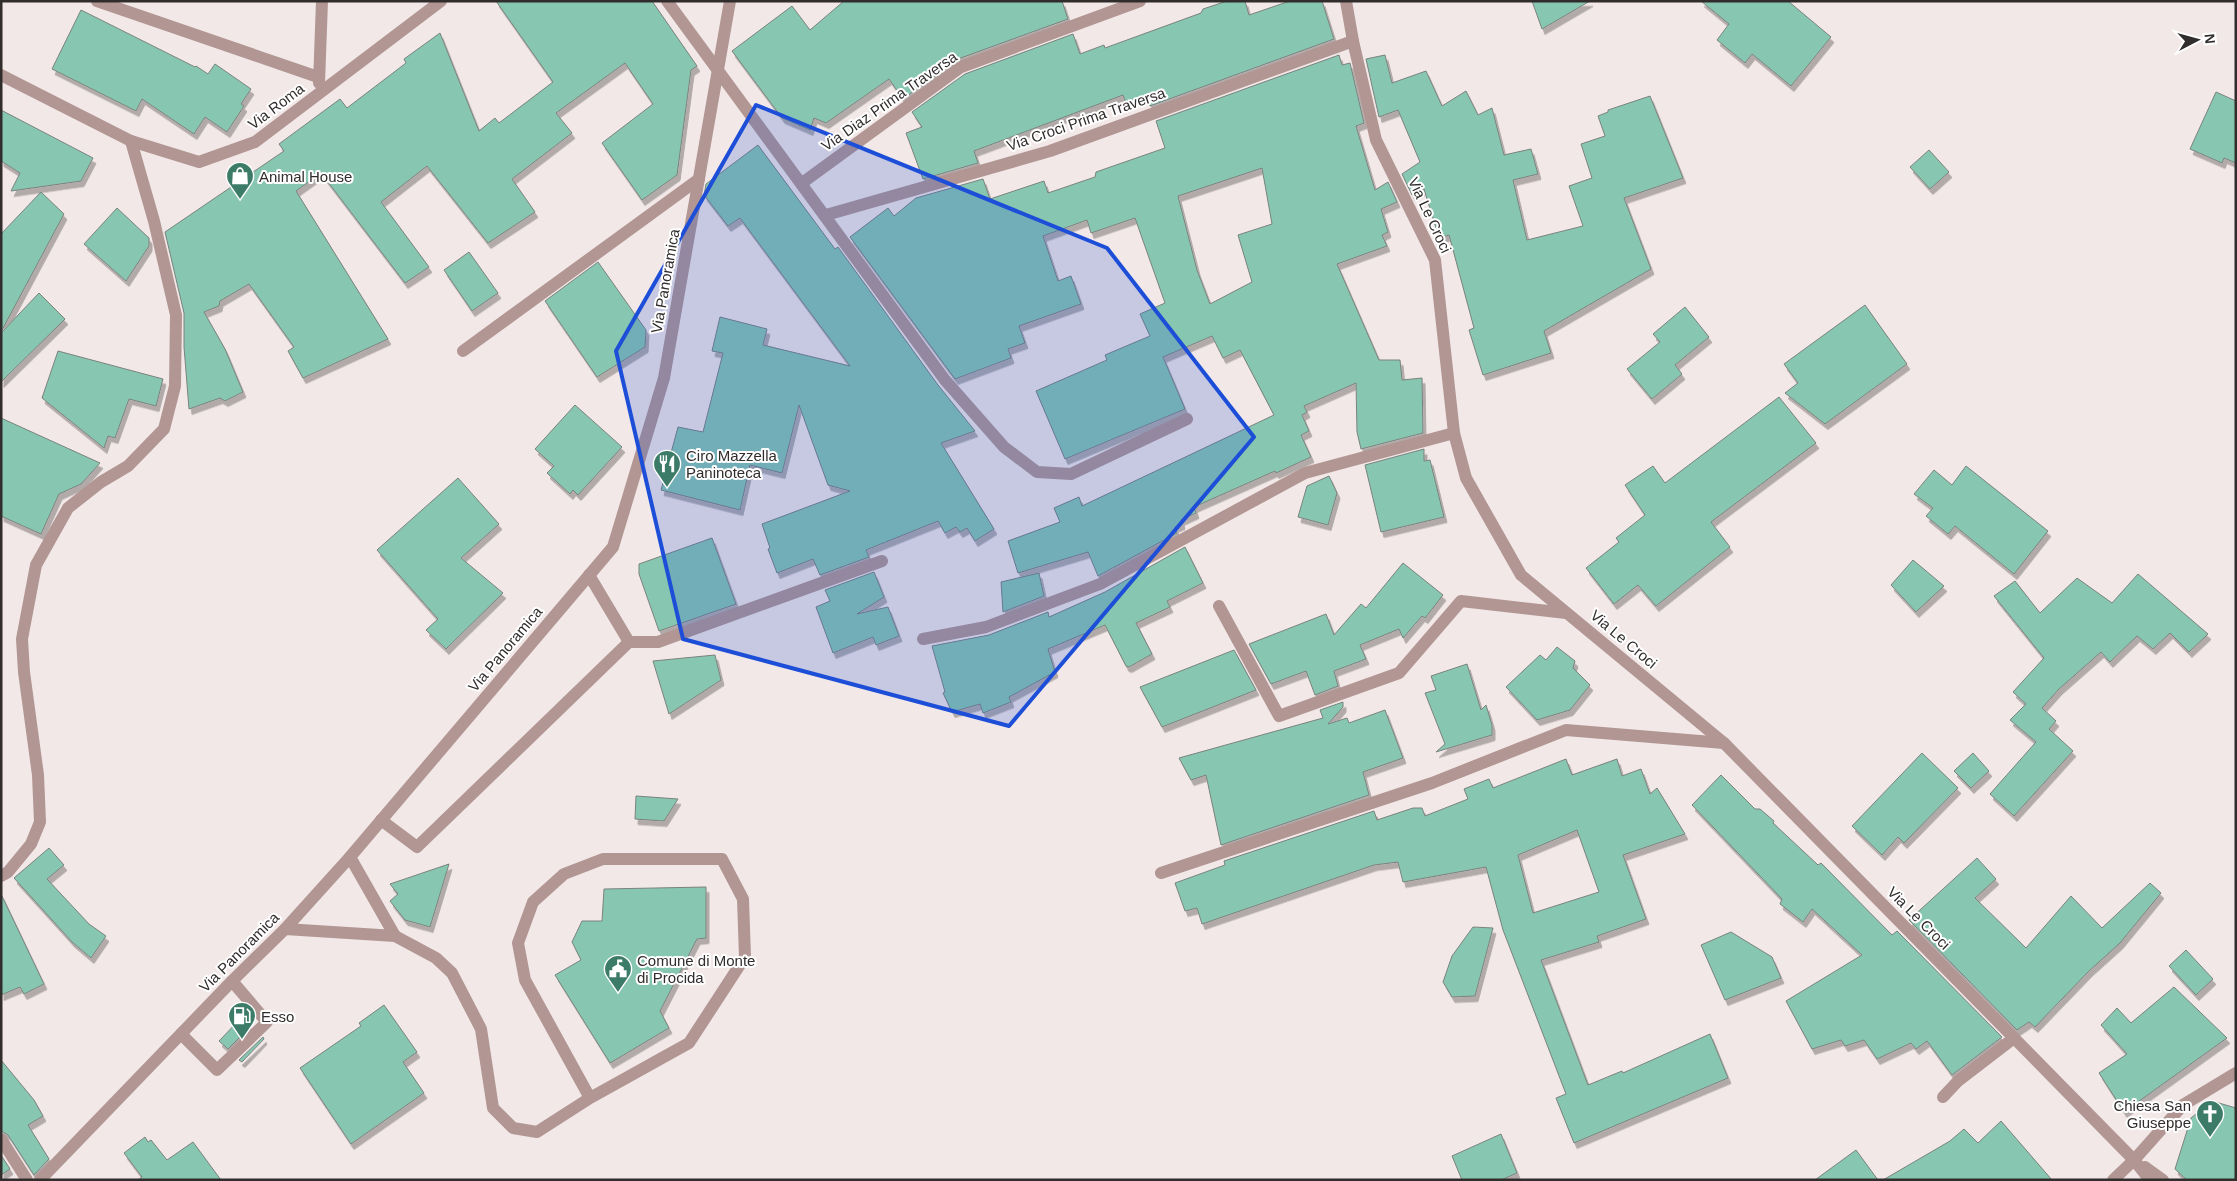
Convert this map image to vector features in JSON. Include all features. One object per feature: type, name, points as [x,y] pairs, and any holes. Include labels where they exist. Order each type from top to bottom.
[{"type":"street","points":[[97,1],[318,76]]},
{"type":"street","points":[[320,93],[318,76],[322,1]]},
{"type":"street","name":"Via Roma","points":[[1,75],[131,141],[199,162],[255,142],[441,1]]},
{"type":"street","points":[[667,1],[826,215],[945,380],[1004,447],[1037,472],[1071,474],[1186,419]]},
{"type":"street","name":"Via Panoramica","points":[[40,1180],[232,981],[285,929],[350,857],[612,547],[664,378],[730,1]]},
{"type":"street","name":"Via Diaz Prima Traversa","points":[[802,183],[961,67],[1140,1]]},
{"type":"street","name":"Via Le Croci","points":[[1346,1],[1353,41],[1376,140],[1435,260],[1454,433],[1466,478],[1521,575],[1724,743],[2134,1160]]},
{"type":"street","name":"Via Croci Prima Traversa","points":[[826,215],[1050,151],[1353,41]]},
{"type":"street","points":[[1,876],[8,872],[31,844],[40,822],[38,775],[24,672],[22,639],[36,565],[68,508],[101,482],[128,466],[164,429],[175,386],[176,315],[154,222],[131,141]]},
{"type":"street","points":[[463,351],[699,179]]},
{"type":"street","points":[[923,639],[986,627],[1100,584],[1305,473],[1454,433]]},
{"type":"street","points":[[381,820],[417,847],[628,642],[658,642],[882,562]]},
{"type":"street","points":[[589,575],[628,642]]},
{"type":"street","points":[[1219,606],[1279,716],[1399,673],[1461,601],[1566,613]]},
{"type":"street","points":[[1161,874],[1432,783],[1566,730],[1724,743]]},
{"type":"street","points":[[350,857],[395,936]]},
{"type":"street","points":[[285,929],[395,936],[436,958],[452,973],[481,1029],[494,1108],[513,1128],[537,1132],[590,1098],[689,1043],[745,956],[743,900],[722,859],[603,859],[564,874],[533,902],[518,943],[525,980],[590,1098]]},
{"type":"street","points":[[181,1034],[217,1070],[267,1022],[232,981]]},
{"type":"street","points":[[1943,1098],[1958,1080],[2014,1038]]},
{"type":"street","points":[[2113,1180],[2134,1160],[2183,1105],[2236,1074]]},
{"type":"street","points":[[1,1139],[27,1180]]},
{"type":"street","points":[[2134,1160],[2150,1180]]},
{"type":"street","points":[[2134,1160],[2162,1180]]},
{"type":"highlighted area","points":[[756,105],[1107,248],[1254,437],[1009,726],[683,639],[616,351]]},
{"type":"building","points":[[496,1],[652,1],[697,66],[691,70],[677,175],[642,200],[602,143],[653,104],[625,63],[556,113],[572,133],[512,179],[535,212],[488,243],[427,166],[381,202],[429,267],[405,283],[321,173],[296,191],[388,339],[303,378],[288,351],[294,347],[249,284],[220,301],[219,306],[204,312],[225,349],[243,392],[225,401],[220,398],[189,409],[184,347],[184,313],[165,232],[284,151],[279,144],[340,99],[347,108],[406,63],[404,59],[440,33],[479,131],[495,118],[499,123],[553,82]]},
{"type":"building","points":[[844,1],[1062,1],[1068,19],[958,59],[903,99],[889,79],[826,123],[814,118],[810,130],[782,118],[732,51],[792,6],[810,30]]},
{"type":"building","points":[[1227,1],[1245,1],[1249,15],[1290,1],[1322,1],[1334,39],[1150,106],[1147,95],[1126,103],[1123,95],[974,151],[978,163],[923,179],[906,133],[922,127],[912,112],[965,74],[1073,34],[1080,54],[1104,45],[1105,48],[1201,13],[1203,9]]},
{"type":"building","points":[[1532,1],[1590,1],[1542,29]]},
{"type":"building","points":[[1701,1],[1788,1],[1831,37],[1791,86],[1752,54],[1745,63],[1717,40],[1729,24]]},
{"type":"building","points":[[81,10],[196,66],[208,74],[215,64],[251,89],[241,104],[244,106],[227,132],[205,117],[194,134],[142,99],[136,111],[52,69]]},
{"type":"building","points":[[1339,55],[1342,65],[1350,63],[1364,123],[1356,126],[1375,190],[1388,182],[1397,202],[1381,209],[1388,232],[1382,235],[1387,246],[1337,264],[1379,360],[1400,360],[1402,380],[1422,378],[1423,433],[1361,449],[1357,432],[1356,383],[1304,406],[1307,412],[1302,415],[1309,431],[1301,435],[1311,457],[1194,507],[1196,513],[1181,520],[1182,524],[1175,527],[1177,533],[1098,576],[1088,552],[1018,573],[1008,541],[1060,522],[1054,508],[1079,497],[1082,506],[1274,415],[1240,350],[1223,358],[1212,336],[1163,357],[1185,409],[1065,459],[1036,391],[1107,360],[1105,355],[1150,336],[1140,314],[1165,303],[1135,218],[1091,233],[1087,220],[1043,236],[1058,281],[1071,276],[1081,304],[1019,326],[1025,343],[1008,349],[1011,358],[955,379],[850,237],[888,208],[894,216],[916,198],[983,179],[990,199],[1044,181],[1048,193],[1095,177],[1096,172],[1165,148],[1156,121]],"holes":[[[1262,168],[1272,224],[1238,235],[1252,282],[1210,304],[1197,270],[1178,196]]]},
{"type":"building","points":[[1385,55],[1392,83],[1426,71],[1442,106],[1466,91],[1478,115],[1492,108],[1504,155],[1531,149],[1538,174],[1513,180],[1527,240],[1583,226],[1569,186],[1592,178],[1581,144],[1605,136],[1598,116],[1608,112],[1608,110],[1650,96],[1683,178],[1624,198],[1651,269],[1544,331],[1551,353],[1483,375],[1469,330],[1474,328],[1449,235],[1439,238],[1424,189],[1412,195],[1402,174],[1420,162],[1398,110],[1379,117],[1366,59]]},
{"type":"building","points":[[2216,92],[2236,101],[2236,163],[2224,158],[2222,163],[2190,149]]},
{"type":"building","points":[[1,110],[93,158],[81,181],[11,191],[20,173],[1,161]]},
{"type":"building","points":[[758,145],[835,249],[838,247],[938,385],[975,431],[941,443],[994,529],[975,541],[967,528],[960,532],[956,527],[945,533],[938,521],[866,550],[869,557],[820,575],[813,559],[777,573],[768,549],[770,548],[762,524],[850,491],[828,485],[799,405],[782,473],[750,465],[740,510],[661,490],[678,427],[703,432],[723,353],[712,351],[720,317],[767,329],[763,345],[850,366],[740,218],[728,226],[704,195],[706,184]]},
{"type":"building","points":[[1929,150],[1949,172],[1930,189],[1910,167]]},
{"type":"building","points":[[41,192],[64,214],[1,332],[1,234]]},
{"type":"building","points":[[117,208],[149,238],[149,246],[126,281],[84,244]]},
{"type":"building","points":[[469,252],[498,293],[472,311],[444,270]]},
{"type":"building","points":[[598,262],[646,330],[645,347],[597,377],[545,301]]},
{"type":"building","points":[[39,293],[65,319],[1,382],[1,333]]},
{"type":"building","points":[[1865,305],[1907,364],[1825,424],[1785,393],[1798,383],[1784,364]]},
{"type":"building","points":[[1685,307],[1709,337],[1675,365],[1682,374],[1652,399],[1627,369],[1660,342],[1653,334]]},
{"type":"building","points":[[58,351],[163,379],[156,406],[129,399],[115,438],[108,436],[104,448],[42,398]]},
{"type":"building","points":[[1779,397],[1816,443],[1711,522],[1730,547],[1656,606],[1638,585],[1614,604],[1586,568],[1619,542],[1616,538],[1645,515],[1625,485],[1653,466],[1665,483]]},
{"type":"building","points":[[575,405],[622,447],[578,495],[573,490],[570,494],[547,473],[554,466],[535,449]]},
{"type":"building","points":[[1,418],[100,463],[81,484],[59,494],[41,534],[1,516]]},
{"type":"building","points":[[1424,449],[1424,461],[1430,460],[1444,517],[1381,532],[1365,465]]},
{"type":"building","points":[[1966,466],[2048,531],[2014,574],[1955,526],[1948,534],[1926,516],[1933,508],[1914,494],[1934,470],[1952,485]]},
{"type":"building","points":[[1329,476],[1337,493],[1328,525],[1298,517],[1307,486]]},
{"type":"building","points":[[458,478],[499,524],[461,558],[503,593],[446,649],[426,630],[438,619],[377,550]]},
{"type":"building","points":[[712,538],[736,604],[659,631],[639,574],[639,564]]},
{"type":"building","points":[[1185,547],[1203,583],[1167,601],[1170,607],[1136,623],[1152,654],[1129,667],[1126,666],[1105,625],[1048,649],[1055,672],[1009,697],[1011,702],[983,713],[980,704],[952,712],[943,693],[945,692],[932,646],[989,635],[1048,612],[1049,617],[1105,592]]},
{"type":"building","points":[[1913,560],[1944,586],[1916,612],[1891,585]]},
{"type":"building","points":[[1403,563],[1443,595],[1425,618],[1422,616],[1403,638],[1399,629],[1360,645],[1366,659],[1334,671],[1338,686],[1315,695],[1306,671],[1271,684],[1249,644],[1326,614],[1334,635],[1361,604],[1366,608]]},
{"type":"building","points":[[874,572],[884,597],[857,614],[888,607],[899,636],[876,645],[873,637],[833,653],[816,607],[830,601],[825,590]]},
{"type":"building","points":[[1039,573],[1044,596],[1003,612],[1001,582]]},
{"type":"building","points":[[2138,574],[2208,634],[2189,652],[2170,633],[2153,649],[2137,636],[2110,662],[2101,652],[2059,689],[2042,708],[2056,721],[2049,729],[2073,751],[2014,816],[1990,794],[2036,742],[2010,720],[2026,704],[2013,692],[2044,658],[1994,596],[2015,581],[2040,613],[2077,578],[2112,603]]},
{"type":"building","points":[[1557,647],[1575,661],[1573,668],[1590,685],[1570,710],[1537,720],[1506,687],[1540,655],[1546,660]]},
{"type":"building","points":[[1234,650],[1256,690],[1162,727],[1140,687]]},
{"type":"building","points":[[715,655],[721,680],[669,714],[653,661]]},
{"type":"building","points":[[1467,664],[1481,710],[1486,705],[1492,725],[1492,735],[1436,752],[1445,744],[1425,693],[1436,690],[1431,676]]},
{"type":"building","points":[[1343,702],[1343,707],[1328,724],[1347,718],[1349,723],[1385,710],[1403,758],[1363,772],[1369,795],[1221,845],[1206,775],[1191,780],[1179,758],[1323,718],[1320,710]]},
{"type":"building","points":[[1922,753],[1958,788],[1904,843],[1898,837],[1882,855],[1852,826]]},
{"type":"building","points":[[1973,753],[1989,771],[1971,788],[1954,771]]},
{"type":"building","points":[[1566,759],[1572,775],[1617,759],[1622,776],[1641,769],[1650,794],[1657,788],[1685,834],[1623,855],[1646,919],[1597,936],[1599,942],[1541,960],[1588,1085],[1622,1071],[1623,1073],[1710,1034],[1728,1078],[1574,1143],[1556,1098],[1566,1094],[1503,930],[1486,867],[1403,882],[1398,862],[1374,865],[1202,924],[1197,908],[1185,911],[1175,883],[1225,865],[1224,861],[1374,811],[1377,820],[1413,808],[1422,808],[1425,816],[1468,799],[1464,789],[1489,779],[1493,788]],"holes":[[[1577,830],[1599,892],[1533,913],[1518,855]]]},
{"type":"building","points":[[1721,775],[1755,809],[1760,809],[1774,821],[1773,823],[1818,865],[1821,863],[1892,935],[1897,931],[2002,1037],[1952,1075],[1927,1041],[1916,1049],[1911,1043],[1877,1059],[1864,1040],[1845,1046],[1841,1040],[1812,1049],[1786,1001],[1862,955],[1812,909],[1803,922],[1780,904],[1782,899],[1692,805]]},
{"type":"building","points":[[636,796],[678,799],[664,821],[635,819]]},
{"type":"building","points":[[49,848],[64,865],[47,879],[89,924],[106,936],[91,958],[72,942],[14,878]]},
{"type":"building","points":[[1977,858],[1996,879],[1975,898],[2026,948],[2071,896],[2102,928],[2150,883],[2161,893],[2120,943],[2089,971],[2035,1027],[2029,1022],[2017,1030],[1909,920]]},
{"type":"building","points":[[449,864],[430,927],[405,920],[390,901],[398,894],[390,884]]},
{"type":"building","name":"Comune di Monte di Procida","points":[[706,887],[706,938],[697,939],[660,1011],[669,1028],[610,1063],[555,975],[581,960],[572,942],[582,921],[602,921],[604,889]]},
{"type":"building","points":[[1,894],[44,984],[24,994],[20,987],[1,995]]},
{"type":"building","points":[[1473,927],[1493,928],[1475,996],[1452,997],[1443,982],[1452,956]]},
{"type":"building","points":[[1731,932],[1772,957],[1781,978],[1725,1000],[1701,945]]},
{"type":"building","points":[[2186,950],[2213,979],[2196,995],[2169,966]]},
{"type":"building","points":[[2174,987],[2227,1038],[2124,1112],[2099,1073],[2127,1054],[2101,1025],[2117,1008],[2131,1023]]},
{"type":"building","points":[[384,1005],[417,1052],[403,1062],[424,1093],[351,1144],[300,1068],[361,1026],[359,1023]]},
{"type":"building","points":[[242,1017],[251,1026],[228,1049],[219,1041]]},
{"type":"building","points":[[263,1037],[264,1039],[242,1062],[239,1060]]},
{"type":"building","points":[[1,1060],[34,1100],[43,1116],[28,1125],[49,1159],[34,1175],[8,1135],[1,1131]]},
{"type":"building","name":"Chiesa San Giuseppe","points":[[2212,1101],[2236,1108],[2236,1180],[2187,1180],[2175,1169],[2191,1118]]},
{"type":"building","points":[[2001,1121],[2052,1180],[1883,1180],[1950,1141],[1964,1129],[1978,1143]]},
{"type":"building","points":[[1501,1134],[1517,1173],[1501,1180],[1462,1180],[1452,1156]]},
{"type":"building","points":[[145,1137],[148,1142],[151,1140],[167,1160],[193,1142],[221,1180],[138,1180],[142,1177],[124,1153]]},
{"type":"building","points":[[1856,1150],[1878,1180],[1815,1180]]},
{"type":"building","points":[[1,1155],[10,1169],[1,1175]]},
{"type":"place","name":"Animal House","points":[[240,200]]},
{"type":"place","name":"Ciro Mazzella Paninoteca","points":[[667,488]]},
{"type":"place","name":"Comune di Monte di Procida","points":[[618,993]]},
{"type":"place","name":"Esso","points":[[242,1040]]},
{"type":"place","name":"Chiesa San Giuseppe","points":[[2210,1138]]}]
